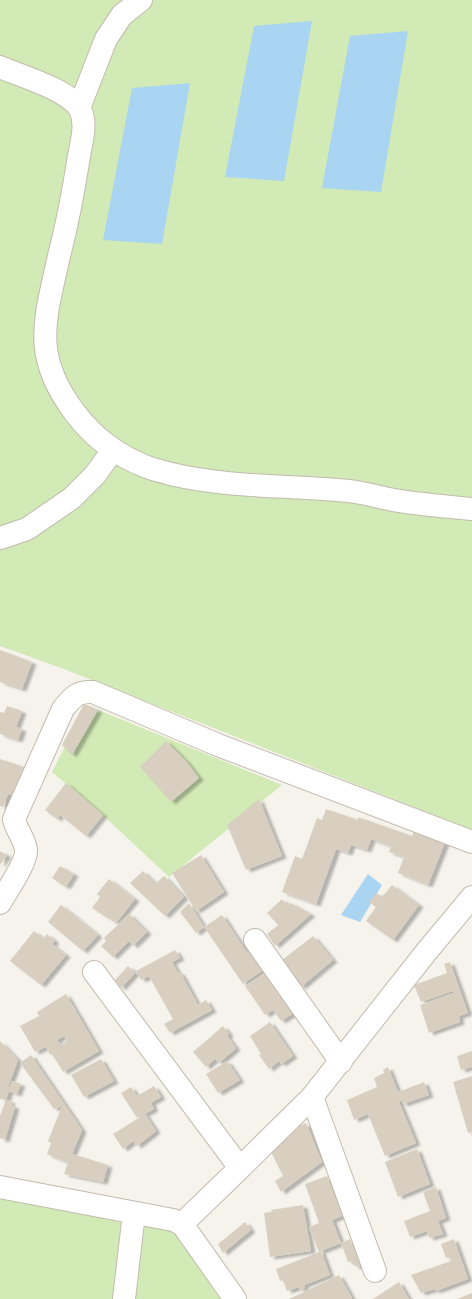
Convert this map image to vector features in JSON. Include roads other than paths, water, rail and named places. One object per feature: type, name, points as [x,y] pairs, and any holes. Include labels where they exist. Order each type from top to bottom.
[{"type":"street","points":[[79,108],[106,39],[122,15],[141,0]]},
{"type":"street","points":[[0,67],[58,91],[71,99],[79,108],[84,121],[73,192],[48,299],[45,318],[44,344],[52,374],[69,406],[89,431],[113,450],[147,468],[199,481],[231,485],[351,491],[405,502],[472,508]]},
{"type":"street","points":[[0,538],[27,529],[72,498],[96,475],[113,450]]},
{"type":"street","points":[[0,903],[27,852],[24,842],[16,828],[14,819],[63,709],[73,697],[84,691],[93,692],[218,745],[472,842]]},
{"type":"street","points":[[182,1224],[312,1097],[422,957],[470,904]]},
{"type":"street","points":[[255,940],[341,1062]]},
{"type":"street","points":[[94,972],[240,1168]]},
{"type":"street","points":[[312,1097],[375,1271]]},
{"type":"street","points":[[0,1187],[173,1220],[182,1224],[235,1299]]},
{"type":"street","points":[[124,1299],[134,1213]]},
{"type":"water","points":[[312,21],[284,181],[225,177],[254,26]]},
{"type":"water","points":[[408,31],[381,192],[322,188],[350,36]]},
{"type":"water","points":[[190,83],[162,244],[103,240],[132,88]]},
{"type":"water","points":[[368,874],[382,885],[360,922],[341,915]]}]
